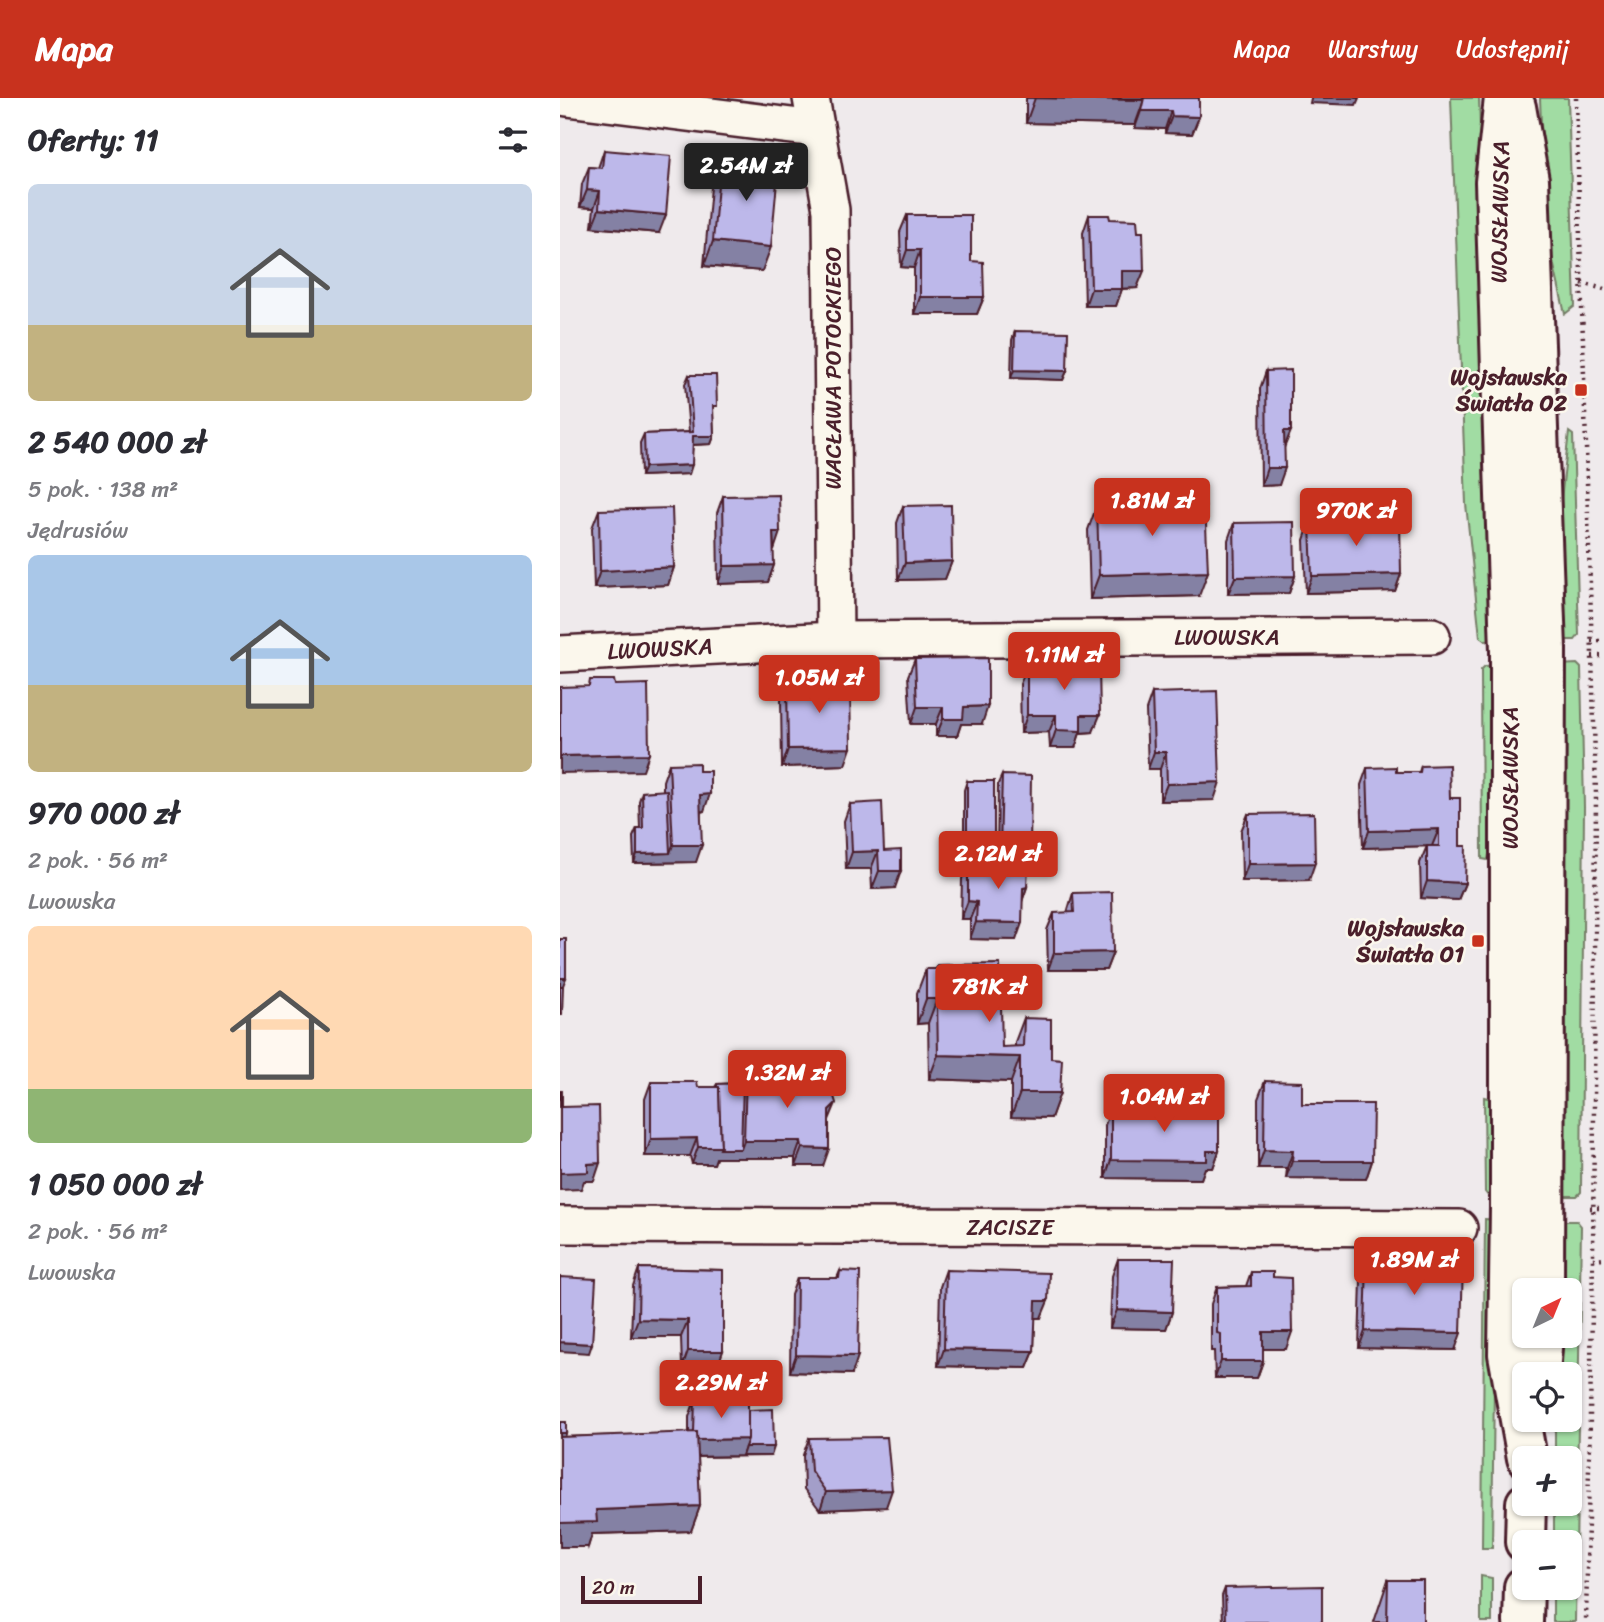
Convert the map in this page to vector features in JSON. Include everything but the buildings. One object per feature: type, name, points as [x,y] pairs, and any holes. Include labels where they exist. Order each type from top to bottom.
[{"type":"street","points":[[568,98],[814,113]]},
{"type":"street","name":"WOJSŁAWSKA","points":[[1504,98],[1495,182],[1510,651],[1508,1354],[1525,1446]]},
{"type":"street","name":"WOJSŁAWSKA","points":[[1515,98],[1529,180],[1546,649],[1544,1278]]},
{"type":"street","name":"WACŁAWA POTOCKIEGO","points":[[814,113],[831,210],[835,640]]},
{"type":"street","name":"LWOWSKA","points":[[560,654],[835,640],[1432,636]]},
{"type":"street","name":"ZACISZE","points":[[560,1225],[1460,1227]]},
{"type":"street","points":[[1523,1622],[1524,1600]]},
{"type":"path","points":[[1576,98],[1596,794],[1593,1259],[1586,1622]]},
{"type":"path","points":[[1582,283],[1604,289]]},
{"type":"path","points":[[1591,641],[1604,641]]},
{"type":"path","points":[[1592,656],[1604,656]]},
{"type":"path","points":[[1593,1259],[1604,1258]]},
{"type":"green space","points":[[1451,98],[1479,98],[1498,640],[1485,641],[1480,637],[1466,504]]},
{"type":"green space","points":[[1540,98],[1568,98],[1575,306],[1565,314],[1545,226]]},
{"type":"green space","points":[[1569,432],[1573,435],[1579,635],[1575,640],[1558,640],[1555,551]]},
{"type":"green space","points":[[1577,664],[1581,668],[1584,807],[1581,1192],[1577,1196],[1558,1196],[1559,665]]},
{"type":"green space","points":[[1499,665],[1501,782],[1488,860],[1482,859],[1481,670],[1485,666]]},
{"type":"green space","points":[[1484,1097],[1495,1100],[1497,1196],[1489,1197],[1485,1192]]},
{"type":"green space","points":[[1485,1219],[1496,1220],[1492,1548],[1482,1548]]},
{"type":"green space","points":[[1558,1221],[1577,1221],[1581,1226],[1580,1278],[1557,1278]]},
{"type":"green space","points":[[1556,1348],[1579,1348],[1579,1362],[1556,1362]]},
{"type":"green space","points":[[1555,1432],[1578,1432],[1578,1446],[1555,1446]]},
{"type":"green space","points":[[1554,1516],[1577,1516],[1576,1530],[1554,1530]]},
{"type":"green space","points":[[1481,1576],[1492,1578],[1492,1622],[1481,1622]]},
{"type":"green space","points":[[1553,1600],[1575,1600],[1575,1622],[1553,1622]]},
{"type":"place","name":"Wojsławska Światła 02","points":[[1581,390]]},
{"type":"place","name":"Wojsławska Światła 01","points":[[1478,941]]}]
